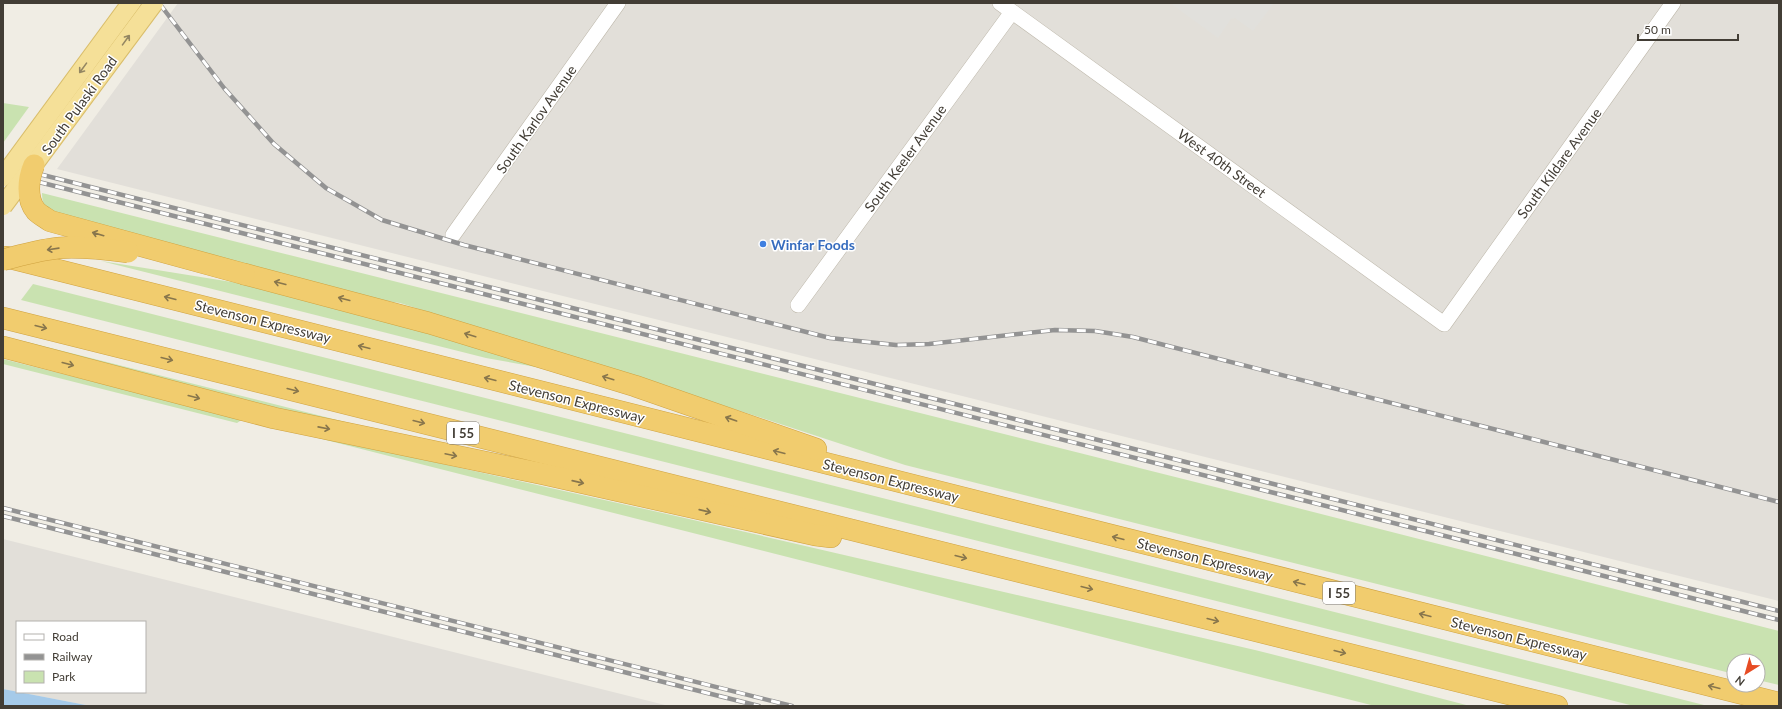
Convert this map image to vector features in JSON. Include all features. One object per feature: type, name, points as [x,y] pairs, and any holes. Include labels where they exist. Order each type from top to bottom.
[{"type":"highway","points":[[34,165],[30,174],[31,202],[37,212],[50,221],[244,274]]},
{"type":"highway","points":[[3,260],[59,248],[106,249],[176,258],[244,274],[371,306],[635,386],[797,442],[898,482]]},
{"type":"highway","name":"Stevenson Expressway","points":[[3,256],[1779,703]]},
{"type":"highway","name":"I 55","points":[[3,318],[1557,706]]},
{"type":"highway","points":[[3,332],[22,348],[40,357]]},
{"type":"highway","points":[[3,347],[274,418],[543,474],[815,535],[923,547]]},
{"type":"main road","name":"South Pulaski Road","points":[[3,177],[131,3]]},
{"type":"main road","name":"South Pulaski Road","points":[[3,206],[154,3]]},
{"type":"street","name":"South Karlov Avenue","points":[[454,234],[618,3]]},
{"type":"street","name":"West 40th Street","points":[[1000,3],[1444,324]]},
{"type":"street","name":"South Kildare Avenue","points":[[1444,324],[1673,3]]},
{"type":"street","name":"South Keeler Avenue","points":[[798,304],[1012,12]]},
{"type":"shaded area","points":[[178,3],[1779,3],[1779,601],[57,169]]},
{"type":"shaded area","points":[[1170,3],[1274,3],[1253,31],[1235,18],[1231,19],[1218,38]]},
{"type":"shaded area","points":[[3,539],[669,706],[91,706],[23,693],[146,693],[146,621],[16,621],[16,692],[3,689]]},
{"type":"green space","points":[[3,103],[29,107],[3,143]]},
{"type":"green space","points":[[42,193],[1231,491],[1779,631],[1779,685],[1766,682],[1766,653],[1726,653],[1726,672],[905,465],[400,303],[373,299],[52,215],[44,205]]},
{"type":"green space","points":[[101,261],[238,283],[427,332],[558,371],[486,358]]},
{"type":"green space","points":[[33,284],[1708,706],[1634,706],[21,300]]},
{"type":"green space","points":[[19,340],[365,427],[284,412],[61,353]]},
{"type":"green space","points":[[3,359],[243,419],[237,423],[3,364]]},
{"type":"green space","points":[[250,421],[676,516],[1242,647],[1470,706],[1375,706]]},
{"type":"water","points":[[3,689],[16,692],[16,693],[24,693],[91,706],[3,706]]},
{"type":"railway","points":[[159,3],[224,88],[274,144],[326,188],[382,220],[464,245],[830,338],[896,345],[929,344],[1055,330],[1095,331],[1133,337],[1779,502]]},
{"type":"railway","points":[[3,165],[1779,611]]},
{"type":"railway","points":[[3,173],[1779,620]]},
{"type":"railway","points":[[3,508],[792,706]]},
{"type":"railway","points":[[3,516],[759,706]]},
{"type":"place","name":"Winfar Foods","points":[[763,244]]}]
